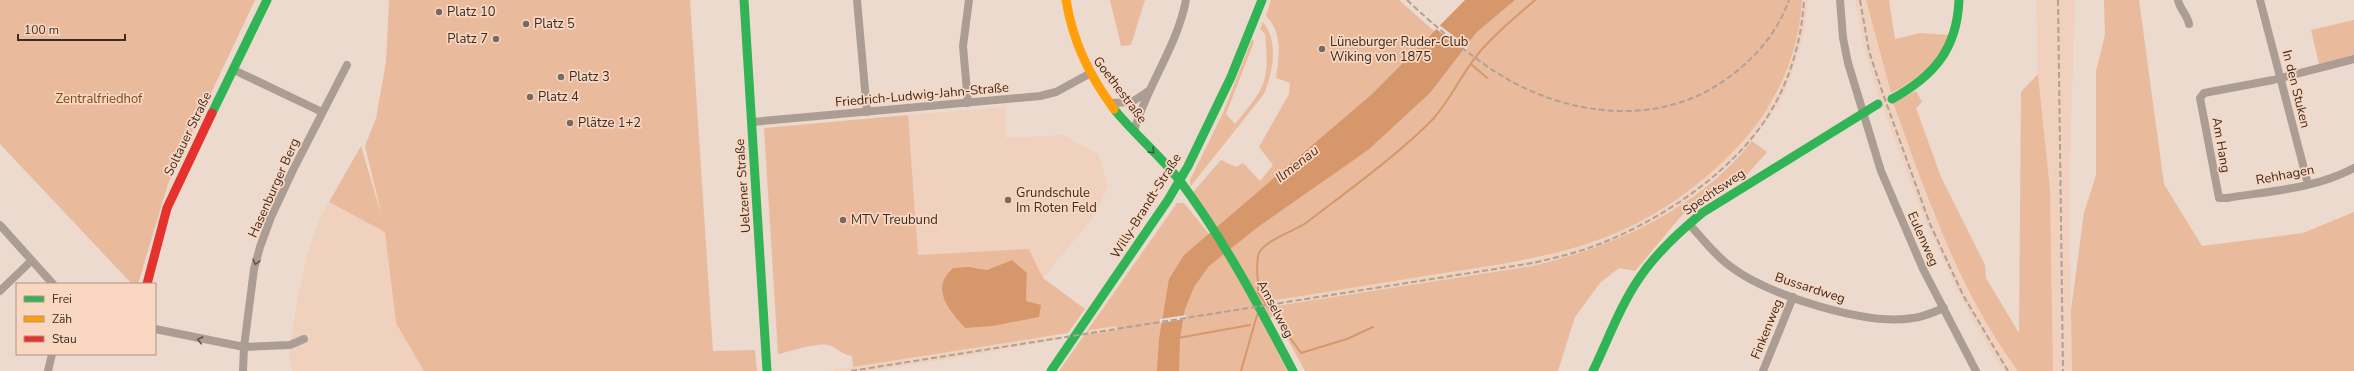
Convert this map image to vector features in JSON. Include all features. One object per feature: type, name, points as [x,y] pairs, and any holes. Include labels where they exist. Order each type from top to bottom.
[{"type":"street","name":"Soltauer Straße","points":[[148,283],[167,208],[267,0]]},
{"type":"street","name":"Uelzener Straße","points":[[744,0],[767,371]]},
{"type":"street","points":[[857,0],[867,112]]},
{"type":"street","points":[[968,103],[963,46],[969,0]]},
{"type":"street","name":"Goethestraße","points":[[1066,0],[1073,40],[1089,74],[1134,131],[1180,181]]},
{"type":"street","points":[[1134,131],[1147,92],[1171,49],[1179,29],[1186,0]]},
{"type":"street","name":"Willy-Brandt-Straße","points":[[1052,371],[1180,181],[1223,96],[1262,0]]},
{"type":"street","name":"Eulenweg","points":[[1840,0],[1843,38],[1862,112],[1895,206],[1923,269],[1976,371]]},
{"type":"street","points":[[1892,99],[1922,82],[1940,63],[1953,39],[1958,24],[1959,0]]},
{"type":"street","points":[[2178,0],[2180,8],[2187,15],[2189,24]]},
{"type":"street","name":"In den Stuken","points":[[2260,0],[2308,184]]},
{"type":"street","points":[[2281,78],[2354,60]]},
{"type":"street","name":"Hasenburger Berg","points":[[243,371],[244,347],[254,269],[260,247],[271,217],[322,112],[347,65]]},
{"type":"street","points":[[234,70],[322,112]]},
{"type":"street","name":"Friedrich-Ludwig-Jahn-Straße","points":[[752,122],[968,103],[1049,94],[1089,74]]},
{"type":"street","name":"Am Hang","points":[[2219,198],[2201,95],[2281,78]]},
{"type":"street","points":[[1111,103],[1132,102],[1147,92]]},
{"type":"street","name":"Spechtsweg","points":[[1593,371],[1640,277],[1654,259],[1689,224],[1702,213],[1862,112],[1878,104]]},
{"type":"street","name":"Rehhagen","points":[[2219,198],[2227,198],[2308,184],[2334,178],[2354,168]]},
{"type":"street","name":"Amselweg","points":[[1180,181],[1232,259],[1264,314],[1293,371]]},
{"type":"street","name":"Bussardweg","points":[[1689,224],[1719,257],[1734,269],[1765,286],[1793,297],[1824,307],[1880,318],[1912,319],[1944,308]]},
{"type":"street","points":[[0,225],[52,283]]},
{"type":"street","points":[[0,291],[31,261]]},
{"type":"street","name":"Finkenweg","points":[[1763,371],[1793,297]]},
{"type":"street","points":[[156,330],[244,347],[290,345],[304,339]]},
{"type":"street","points":[[48,371],[52,355]]},
{"type":"shaded area","points":[[1802,0],[1808,0],[1804,33],[1791,77],[1779,104],[1745,149],[1719,174],[1687,201],[1656,221],[1597,249],[1533,266],[1270,307],[1269,301],[1532,260],[1595,242],[1652,216],[1683,196],[1715,170],[1741,145],[1773,101],[1785,74],[1798,32]]},
{"type":"shaded area","points":[[1855,0],[1866,0],[1893,102],[1933,214],[1967,286],[2003,350],[2018,371],[2004,371],[1994,357],[1958,292],[1924,218],[1880,100],[1865,52]]},
{"type":"shaded area","points":[[2036,0],[2075,0],[2069,192],[2072,371],[2053,371],[2050,190],[2038,74]]},
{"type":"shaded area","name":"Grundschule Im Roten Feld","points":[[1005,107],[1006,138],[1063,135],[1098,154],[1108,186],[1095,215],[1043,278],[1029,249],[918,255],[908,115]]},
{"type":"shaded area","points":[[329,202],[385,232],[396,323],[424,371],[292,371],[289,352],[307,255],[320,218]]},
{"type":"shaded area","points":[[1117,325],[1117,330],[1089,335],[1089,330]]},
{"type":"shaded area","points":[[1056,335],[1056,340],[991,352],[871,371],[830,371]]},
{"type":"green space","name":"Zentralfriedhof","points":[[0,0],[255,0],[168,184],[138,283],[131,283],[0,144]]},
{"type":"green space","points":[[389,0],[690,0],[713,351],[755,350],[757,371],[424,371],[396,323],[385,232],[329,202],[361,146],[382,217],[365,146],[376,118],[386,62]]},
{"type":"green space","points":[[1110,0],[1145,0],[1131,45],[1121,46]]},
{"type":"green space","points":[[1271,0],[1399,0],[1434,31],[1372,94],[1217,229],[1193,192],[1221,160],[1236,167],[1243,163],[1260,181],[1273,165],[1259,147],[1289,94],[1290,83],[1276,78],[1279,53],[1277,37],[1275,30],[1266,16]]},
{"type":"green space","points":[[1515,0],[1802,0],[1800,22],[1789,64],[1781,84],[1759,122],[1730,155],[1696,185],[1663,209],[1629,227],[1595,241],[1559,252],[1481,267],[1269,301],[1270,307],[1533,266],[1564,258],[1625,236],[1653,222],[1681,205],[1707,186],[1730,165],[1752,141],[1767,152],[1744,178],[1683,214],[1635,271],[1619,268],[1600,283],[1575,317],[1558,371],[1305,371],[1275,316],[1263,321],[1287,371],[1059,371],[1177,203],[1184,203],[1210,235],[1207,237],[1231,248],[1431,92],[1476,33]],"holes":[[[1117,326],[1117,330],[1089,334],[1089,330]]]},
{"type":"green space","points":[[1866,0],[1889,0],[1895,39],[1920,33],[1950,35],[1939,54],[1925,70],[1891,93]]},
{"type":"green space","points":[[2104,0],[2139,0],[2164,184],[2202,246],[2303,233],[2354,212],[2354,371],[2072,371],[2071,310],[2084,213],[2096,175],[2096,71],[2105,35]]},
{"type":"green space","points":[[2354,20],[2354,56],[2319,64],[2311,30]]},
{"type":"green space","points":[[1263,22],[1268,30],[1273,48],[1272,67],[1264,94],[1190,187],[1190,180],[1223,113],[1252,39],[1254,42],[1226,114],[1235,124],[1253,101],[1263,84],[1267,64],[1265,34],[1260,29]]},
{"type":"green space","points":[[2038,74],[2050,190],[2053,371],[2018,371],[1978,308],[1961,275],[1931,207],[1893,102],[1916,91],[1922,102],[1916,108],[1941,177],[1985,265],[1986,278],[2019,333],[2021,92]]},
{"type":"green space","name":"MTV Treubund","points":[[908,115],[918,255],[1029,249],[1043,278],[1085,309],[1068,333],[853,367],[852,356],[824,344],[778,354],[764,128]],"holes":[[[1012,260],[1027,273],[1026,301],[965,328],[952,313],[942,294],[970,267],[987,270]]]},
{"type":"water","name":"Ilmenau","points":[[1465,0],[1515,0],[1476,33],[1431,92],[1368,150],[1258,227],[1209,266],[1194,287],[1185,309],[1180,338],[1179,371],[1157,371],[1159,339],[1169,279],[1184,255],[1372,94]]},
{"type":"water","points":[[1012,260],[1027,273],[1026,301],[1041,305],[1039,317],[992,326],[965,328],[953,314],[944,299],[942,291],[946,276],[953,268],[970,267],[987,270]]},
{"type":"pier","points":[[1438,24],[1468,47],[1465,51],[1435,28]]},
{"type":"pier","points":[[1186,315],[1185,319],[1160,323],[1160,319]]},
{"type":"waterway","points":[[1258,290],[1257,269],[1260,251],[1278,237],[1306,223],[1371,173],[1419,133],[1433,119],[1484,47],[1505,26],[1535,0]]},
{"type":"waterway","points":[[1471,64],[1487,78]]},
{"type":"waterway","points":[[1258,293],[1301,353],[1347,339],[1373,327]]},
{"type":"waterway","points":[[1241,371],[1257,315]]},
{"type":"waterway","points":[[1178,338],[1250,325]]},
{"type":"railway","points":[[1407,0],[1469,53],[1509,80],[1560,102],[1587,108],[1614,111],[1642,110],[1669,106],[1695,97],[1719,84],[1742,67],[1761,48],[1770,37],[1784,13],[1789,0]]},
{"type":"railway","points":[[851,371],[1533,263],[1573,253],[1597,245],[1623,234],[1674,205],[1699,188],[1722,169],[1743,148],[1761,126],[1782,90],[1796,52],[1804,0]]},
{"type":"railway","points":[[1860,0],[1869,51],[1930,224],[1963,295],[2008,371]]},
{"type":"railway","points":[[2058,0],[2063,371]]},
{"type":"traffic: fast","points":[[212,113],[267,0]]},
{"type":"traffic: fast","points":[[744,0],[767,371]]},
{"type":"traffic: fast","points":[[1051,371],[1168,200],[1188,166],[1231,77],[1262,0]]},
{"type":"traffic: fast","points":[[1892,99],[1920,81],[1940,59],[1948,47],[1954,33],[1959,0]]},
{"type":"traffic: fast","points":[[1593,371],[1620,311],[1633,288],[1654,259],[1677,235],[1702,213],[1878,104]]},
{"type":"traffic: fast","points":[[1114,109],[1172,171],[1196,203],[1240,274],[1293,371]]},
{"type":"traffic: slow","points":[[1066,0],[1073,30],[1083,58],[1097,84],[1114,109]]},
{"type":"traffic: jam","points":[[147,283],[167,208],[212,113]]},
{"type":"place","name":"Platz 10","points":[[439,12]]},
{"type":"place","name":"Platz 5","points":[[526,24]]},
{"type":"place","name":"Platz 7","points":[[496,39]]},
{"type":"place","name":"Lüneburger Ruder-Club Wiking von 1875","points":[[1322,49]]},
{"type":"place","name":"Platz 3","points":[[561,77]]},
{"type":"place","name":"Platz 4","points":[[530,97]]},
{"type":"place","name":"Plätze 1+2","points":[[570,123]]},
{"type":"place","name":"Grundschule Im Roten Feld","points":[[1008,200]]},
{"type":"place","name":"MTV Treubund","points":[[843,220]]}]
